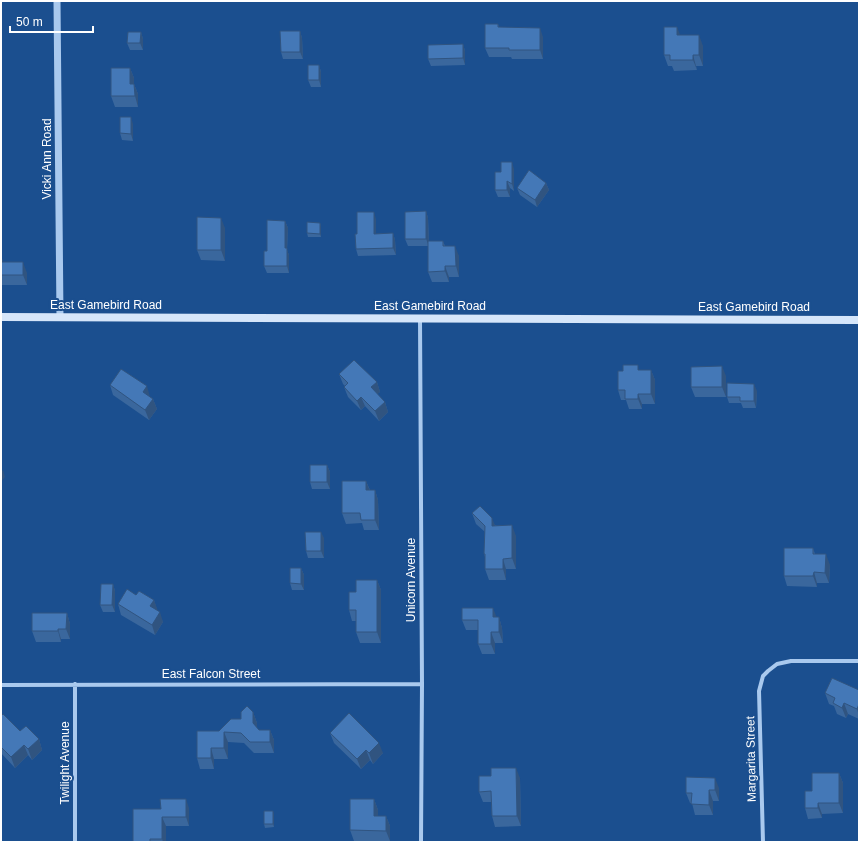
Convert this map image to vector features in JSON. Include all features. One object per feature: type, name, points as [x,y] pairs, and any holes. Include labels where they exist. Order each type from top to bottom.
[{"type":"main road","name":"East Gamebird Road","points":[[1,317],[859,320]]},
{"type":"street","name":"Vicki Ann Road","points":[[57,1],[60,317]]},
{"type":"street","name":"Unicorn Avenue","points":[[420,318],[422,684],[421,842]]},
{"type":"street","name":"Margarita Street","points":[[763,842],[759,691],[763,676],[777,664],[791,661],[859,661]]},
{"type":"street","name":"Twilight Avenue","points":[[74,684],[75,842]]},
{"type":"street","name":"East Falcon Street","points":[[1,685],[422,684]]},
{"type":"building","points":[[485,24],[498,24],[498,27],[540,28],[540,50],[485,48]]},
{"type":"building","points":[[664,27],[677,27],[677,35],[699,35],[699,55],[693,55],[693,60],[670,60],[670,55],[664,55]]},
{"type":"building","points":[[280,31],[300,31],[300,52],[281,52]]},
{"type":"building","points":[[128,32],[141,32],[140,43],[127,43]]},
{"type":"building","points":[[463,44],[463,58],[428,59],[428,45]]},
{"type":"building","points":[[308,65],[319,65],[319,80],[308,80]]},
{"type":"building","points":[[111,68],[130,68],[130,84],[134,84],[135,96],[111,96]]},
{"type":"building","points":[[120,117],[131,117],[131,134],[120,133]]},
{"type":"building","points":[[501,162],[512,162],[512,184],[507,181],[507,190],[495,190],[495,172],[501,172]]},
{"type":"building","points":[[529,170],[546,183],[535,200],[517,188]]},
{"type":"building","points":[[426,211],[426,239],[405,239],[405,212]]},
{"type":"building","points":[[357,212],[374,212],[374,234],[393,233],[393,248],[356,249],[355,234],[357,234]]},
{"type":"building","points":[[197,217],[221,218],[221,250],[197,250]]},
{"type":"building","points":[[267,220],[285,221],[287,266],[264,266],[264,251],[267,251]]},
{"type":"building","points":[[307,222],[320,223],[320,234],[307,233]]},
{"type":"building","points":[[428,241],[443,241],[443,246],[455,246],[456,266],[445,266],[445,271],[428,272]]},
{"type":"building","points":[[1,262],[23,262],[23,275],[1,275]]},
{"type":"building","points":[[354,360],[377,382],[371,387],[385,402],[375,411],[361,397],[357,401],[344,387],[348,383],[339,374]]},
{"type":"building","points":[[623,365],[638,365],[638,370],[651,370],[651,394],[638,394],[638,399],[625,399],[625,390],[618,390],[618,371],[623,371]]},
{"type":"building","points":[[722,366],[722,387],[691,387],[691,367]]},
{"type":"building","points":[[121,369],[147,386],[143,392],[153,399],[145,410],[110,385]]},
{"type":"building","points":[[727,383],[754,384],[754,401],[740,401],[740,397],[727,397]]},
{"type":"building","points":[[310,465],[327,465],[327,482],[310,482]]},
{"type":"building","points":[[342,481],[366,481],[366,490],[375,490],[375,520],[361,520],[360,513],[342,513]]},
{"type":"building","points":[[480,506],[492,518],[492,526],[512,525],[512,558],[503,559],[503,569],[485,569],[485,526],[472,513]]},
{"type":"building","points":[[305,532],[321,532],[321,551],[306,551]]},
{"type":"building","points":[[784,548],[813,548],[813,554],[826,554],[825,573],[814,572],[813,576],[784,576]]},
{"type":"building","points":[[290,568],[301,568],[301,584],[290,583]]},
{"type":"building","points":[[356,580],[377,580],[377,632],[356,632],[356,610],[349,610],[349,592],[356,592]]},
{"type":"building","points":[[101,584],[113,584],[112,605],[100,605]]},
{"type":"building","points":[[127,589],[136,595],[139,591],[154,600],[150,606],[160,612],[152,625],[118,604]]},
{"type":"building","points":[[462,608],[493,608],[493,617],[499,617],[499,632],[491,632],[491,644],[478,644],[478,620],[462,620]]},
{"type":"building","points":[[32,613],[67,613],[66,629],[58,629],[58,631],[32,631]]},
{"type":"building","points":[[832,678],[859,690],[859,704],[857,709],[844,703],[842,708],[833,703],[835,698],[825,693]]},
{"type":"building","points":[[247,706],[253,712],[253,723],[259,730],[270,730],[270,742],[250,742],[241,733],[224,732],[224,748],[211,748],[211,758],[197,758],[197,731],[219,731],[231,719],[241,719],[241,712]]},
{"type":"building","points":[[349,713],[379,743],[369,753],[366,750],[357,759],[330,733]]},
{"type":"building","points":[[3,714],[20,731],[26,726],[39,739],[28,749],[24,745],[11,757],[1,747],[1,716]]},
{"type":"building","points":[[491,768],[516,768],[517,816],[492,816],[491,791],[479,792],[479,776],[491,776]]},
{"type":"building","points":[[812,773],[839,773],[839,803],[818,803],[818,808],[805,808],[805,791],[812,791]]},
{"type":"building","points":[[686,777],[715,778],[715,790],[709,790],[709,805],[691,804],[692,793],[686,793]]},
{"type":"building","points":[[160,799],[186,799],[186,817],[162,817],[162,839],[150,839],[150,842],[133,842],[133,809],[161,809]]},
{"type":"building","points":[[350,799],[374,799],[374,816],[386,816],[386,831],[350,830]]},
{"type":"building","points":[[264,811],[273,811],[273,824],[264,824]]}]
